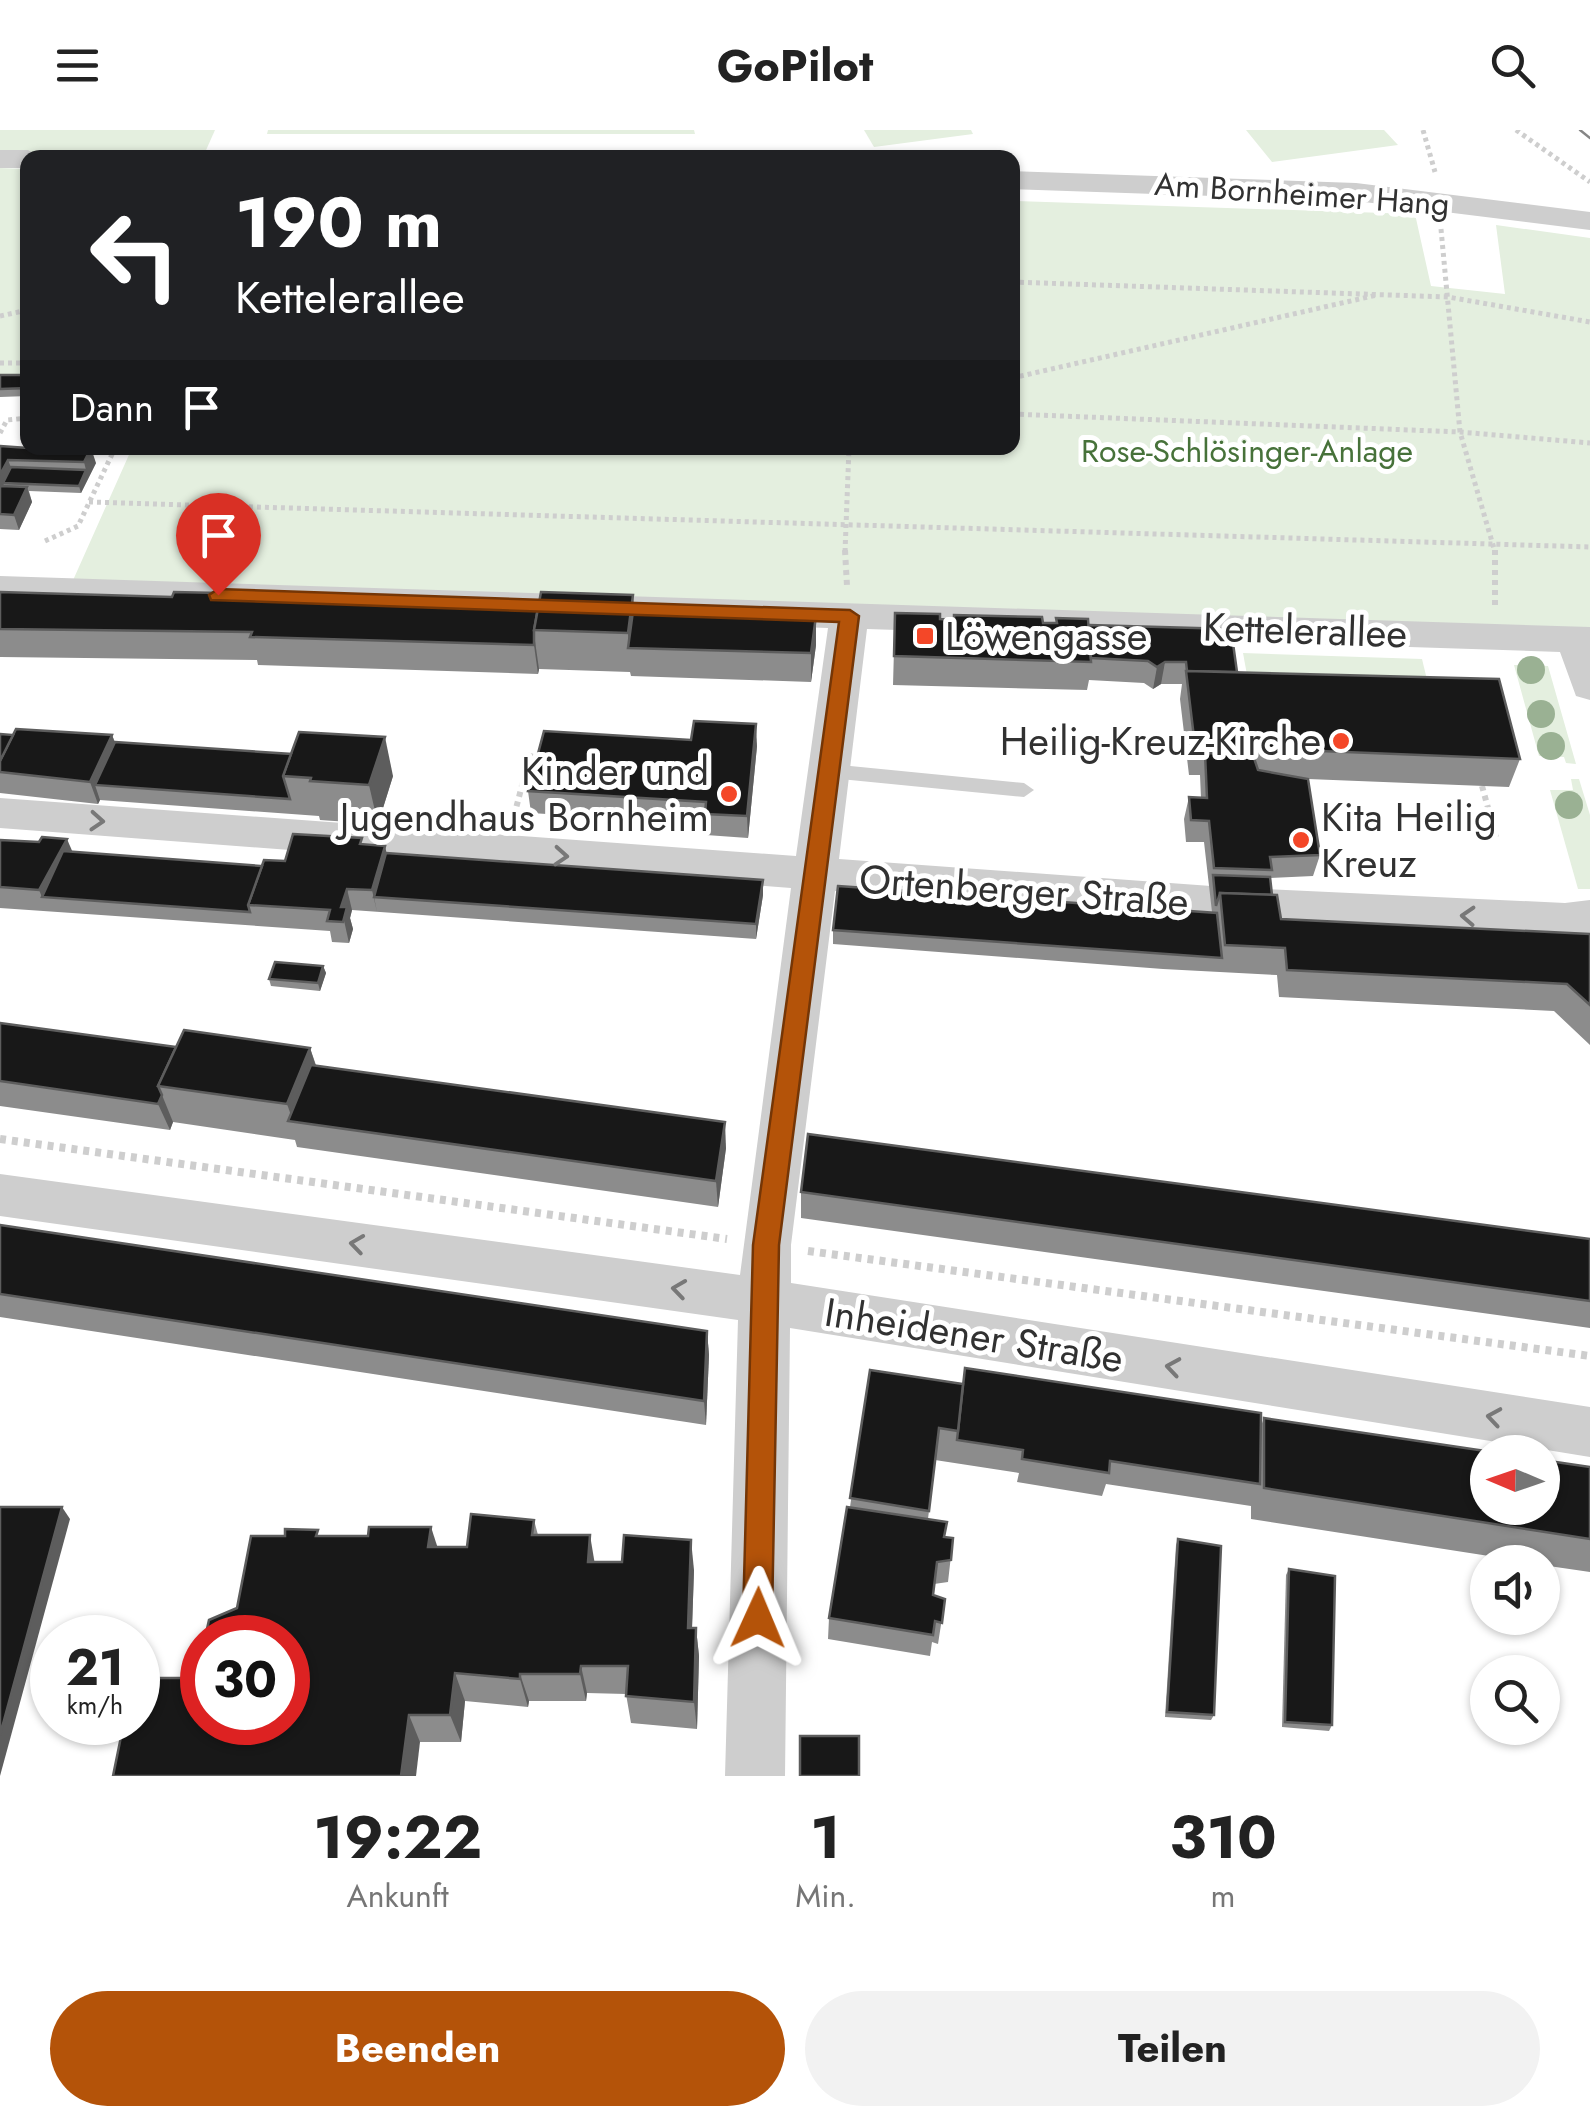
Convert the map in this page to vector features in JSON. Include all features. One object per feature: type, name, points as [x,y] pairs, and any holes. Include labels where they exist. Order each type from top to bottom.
[{"type":"street","name":"Am Bornheimer Hang","points":[[1020,180],[1302,188],[1437,187],[1590,221]]},
{"type":"street","name":"Kettelerallee","points":[[0,588],[1583,640]]},
{"type":"street","points":[[755,1776],[762,1301],[850,616]]},
{"type":"street","points":[[1583,640],[1590,686]]},
{"type":"street","name":"Ortenberger Straße","points":[[0,813],[1211,903]]},
{"type":"street","points":[[1268,906],[1566,920],[1590,917]]},
{"type":"street","name":"Inheidener Straße","points":[[0,1195],[762,1301],[1590,1432]]},
{"type":"lane","points":[[830,770],[1024,790]]},
{"type":"path","points":[[1423,130],[1437,187],[1460,432],[1496,545],[1494,616]]},
{"type":"path","points":[[1516,130],[1553,160],[1590,182]]},
{"type":"path","points":[[1020,282],[1448,296],[1590,322]]},
{"type":"path","points":[[1020,376],[1388,293]]},
{"type":"path","points":[[1020,414],[1460,432],[1590,443]]},
{"type":"path","points":[[0,433],[6,420],[20,419]]},
{"type":"path","points":[[45,541],[78,526],[111,455]]},
{"type":"path","points":[[849,455],[844,522],[850,616]]},
{"type":"path","points":[[89,502],[1590,547]]},
{"type":"path","points":[[505,852],[531,751]]},
{"type":"path","points":[[1482,786],[1496,837]]},
{"type":"green space","points":[[0,130],[215,130],[206,150],[0,153]]},
{"type":"green space","points":[[268,130],[694,130],[695,134],[267,134]]},
{"type":"green space","points":[[864,130],[971,130],[973,134],[874,147]]},
{"type":"green space","points":[[1246,130],[1384,130],[1398,145],[1272,162]]},
{"type":"green space","points":[[0,168],[20,169],[20,374],[0,374]]},
{"type":"green space","name":"Rose-Schlösinger-Anlage","points":[[1020,201],[1415,214],[1431,286],[1505,294],[1496,225],[1590,238],[1590,632],[70,587],[129,455],[1020,455]]},
{"type":"green space","points":[[1243,653],[1422,659],[1430,692],[1249,686]]},
{"type":"green space","points":[[1514,665],[1548,666],[1576,764],[1566,763],[1564,757],[1539,756]]},
{"type":"green space","points":[[1571,779],[1579,779],[1590,815],[1590,889],[1578,889],[1550,790],[1573,790]]},
{"type":"building","points":[[0,375],[20,375],[20,388],[0,389]]},
{"type":"building","points":[[0,446],[20,447],[20,455],[88,455],[84,462],[8,460],[0,475]]},
{"type":"building","points":[[11,467],[86,470],[79,486],[3,483]]},
{"type":"building","points":[[0,486],[27,487],[14,515],[0,514]]},
{"type":"building","points":[[0,592],[172,597],[174,592],[265,594],[262,600],[538,608],[534,645],[250,637],[252,632],[0,629]]},
{"type":"building","points":[[541,592],[633,595],[628,633],[534,630]]},
{"type":"building","points":[[633,611],[816,616],[811,653],[628,648]]},
{"type":"building","points":[[895,613],[940,614],[940,619],[954,620],[954,615],[1042,617],[1043,623],[1057,623],[1056,618],[1088,619],[1091,662],[894,656]]},
{"type":"building","points":[[1089,625],[1231,629],[1237,672],[1187,671],[1186,662],[1165,662],[1157,667],[1148,661],[1091,658]]},
{"type":"building","name":"Heilig-Kreuz-Kirche","points":[[1186,671],[1499,679],[1520,759],[1195,746]]},
{"type":"building","points":[[694,721],[756,724],[747,816],[705,814],[706,802],[528,791],[544,731],[691,740]]},
{"type":"building","points":[[16,729],[112,735],[90,782],[0,772],[0,761]]},
{"type":"building","points":[[299,732],[385,737],[369,785],[283,776]]},
{"type":"building","points":[[0,734],[13,735],[0,761]]},
{"type":"building","points":[[115,742],[291,754],[283,776],[290,799],[95,785]]},
{"type":"building","points":[[1205,753],[1253,755],[1258,770],[1308,779],[1320,855],[1270,857],[1272,870],[1214,868],[1209,821],[1191,820],[1189,797],[1207,798]]},
{"type":"building","points":[[293,834],[362,838],[360,844],[385,846],[372,890],[347,889],[341,907],[347,907],[343,922],[327,921],[330,910],[248,905],[264,860],[285,861]]},
{"type":"building","points":[[42,837],[67,839],[39,890],[0,887],[0,840],[39,842]]},
{"type":"building","points":[[63,851],[262,866],[248,905],[250,912],[42,897]]},
{"type":"building","points":[[386,853],[763,880],[756,924],[374,897]]},
{"type":"building","points":[[1213,875],[1270,877],[1272,895],[1220,893],[1216,906]]},
{"type":"building","points":[[838,886],[1217,913],[1222,958],[833,930]]},
{"type":"building","points":[[1220,893],[1277,895],[1281,919],[1590,934],[1590,1005],[1567,984],[1287,970],[1285,948],[1225,945]]},
{"type":"building","points":[[275,962],[323,966],[318,983],[269,979]]},
{"type":"building","points":[[0,1023],[176,1047],[158,1086],[162,1095],[158,1104],[0,1081]]},
{"type":"building","points":[[184,1030],[310,1048],[287,1104],[158,1086]]},
{"type":"building","points":[[311,1065],[725,1122],[716,1181],[288,1121]]},
{"type":"building","points":[[808,1134],[1590,1239],[1590,1301],[801,1192]]},
{"type":"building","points":[[0,1225],[707,1331],[704,1401],[0,1294]]},
{"type":"building","points":[[965,1368],[1261,1413],[1260,1484],[1110,1461],[1109,1473],[1022,1459],[1023,1450],[957,1440]]},
{"type":"building","points":[[870,1370],[963,1384],[958,1431],[939,1428],[929,1511],[850,1498]]},
{"type":"building","points":[[1264,1418],[1470,1449],[1470,1520],[1264,1488]]},
{"type":"building","points":[[1560,1463],[1590,1467],[1590,1539],[1501,1525],[1560,1525]]},
{"type":"building","points":[[0,1507],[62,1507],[30,1615],[0,1735]]},
{"type":"building","points":[[847,1507],[947,1522],[944,1537],[953,1538],[951,1560],[937,1562],[933,1595],[945,1599],[942,1623],[935,1621],[933,1635],[829,1618]]},
{"type":"building","points":[[471,1514],[534,1520],[532,1535],[590,1535],[588,1562],[622,1562],[624,1535],[691,1540],[688,1628],[696,1628],[694,1702],[626,1696],[628,1666],[581,1666],[580,1674],[520,1674],[520,1679],[455,1673],[450,1715],[409,1715],[401,1776],[113,1776],[119,1745],[160,1745],[160,1678],[180,1678],[180,1745],[310,1745],[310,1615],[221,1615],[237,1608],[251,1536],[285,1536],[285,1529],[318,1530],[316,1536],[368,1536],[369,1527],[431,1527],[428,1547],[467,1547]]},
{"type":"building","points":[[1178,1539],[1221,1546],[1214,1715],[1167,1712]]},
{"type":"building","points":[[1289,1569],[1335,1576],[1332,1725],[1285,1722]]},
{"type":"building","points":[[800,1736],[859,1736],[859,1776],[800,1776]]},
{"type":"tram line","points":[[1580,130],[1590,138]]},
{"type":"place","name":"Löwengasse","points":[[925,636]]},
{"type":"place","name":"Heilig-Kreuz-Kirche","points":[[1341,741]]},
{"type":"place","name":"Kinder und Jugendhaus Bornheim","points":[[729,794]]},
{"type":"place","name":"Kita Heilig Kreuz","points":[[1301,840]]},
{"type":"route","points":[[218,595],[850,616],[766,1245],[758,1618]]}]
